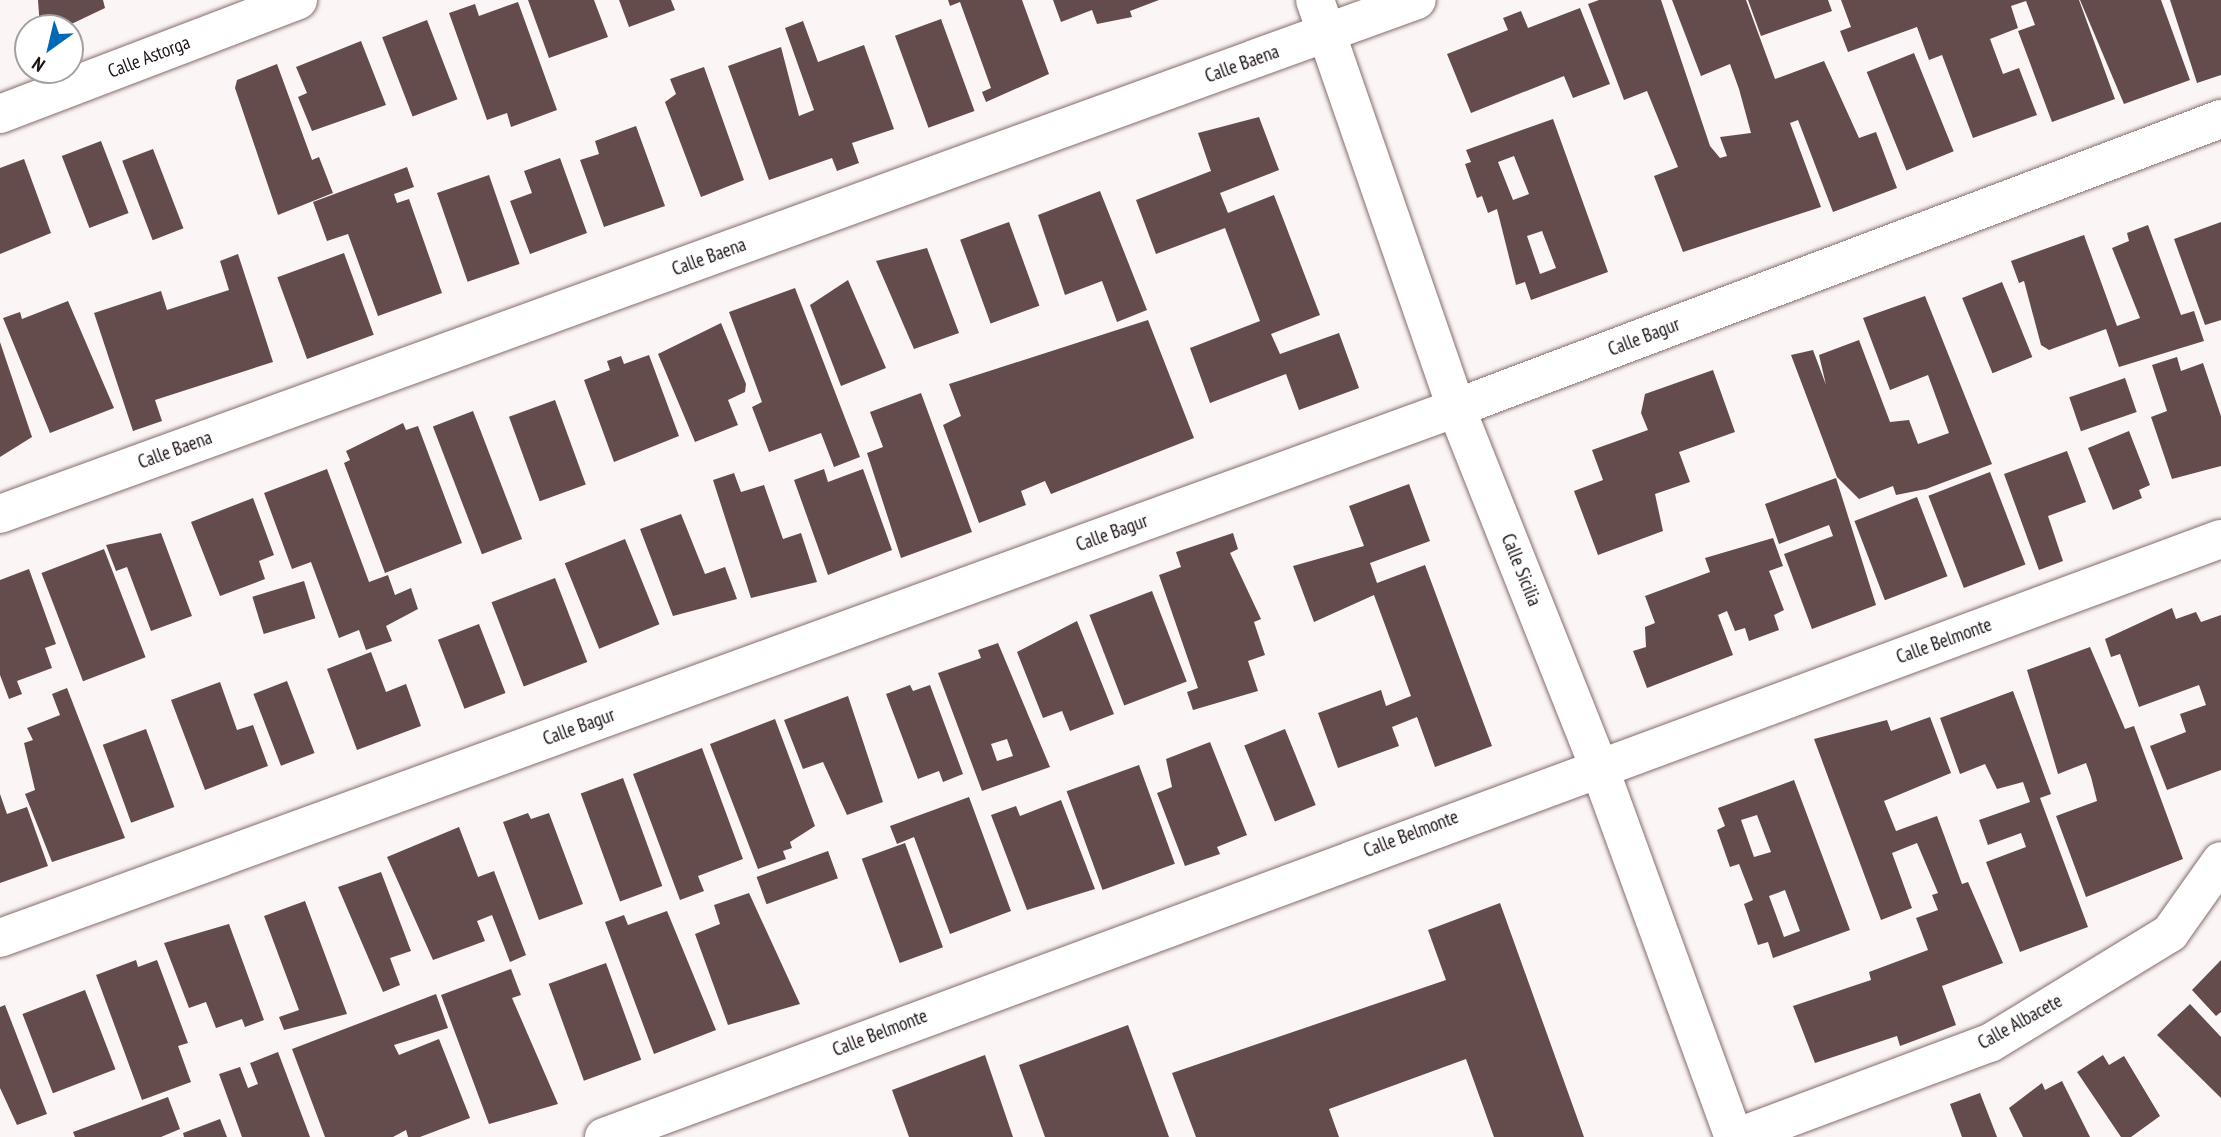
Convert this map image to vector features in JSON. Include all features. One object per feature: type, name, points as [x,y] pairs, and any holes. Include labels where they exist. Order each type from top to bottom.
[{"type":"street","name":"Calle Astorga","points":[[0,114],[298,0]]},
{"type":"street","name":"Calle Baena","points":[[0,513],[1321,17],[1417,0]]},
{"type":"street","name":"Calle Sicilia","points":[[1321,17],[1456,408],[1598,764],[1736,1137]]},
{"type":"street","name":"Calle Bagur","points":[[0,938],[1456,408],[2221,119]]},
{"type":"street","name":"Calle Belmonte","points":[[604,1137],[661,1126],[1598,764],[2221,539]]},
{"type":"street","name":"Calle Albacete","points":[[1736,1137],[1990,1043],[2170,933],[2221,861]]},
{"type":"building","points":[[38,0],[103,0],[105,8],[84,18],[84,14],[39,14]]},
{"type":"building","points":[[528,0],[594,0],[608,37],[549,58]]},
{"type":"building","points":[[619,0],[671,0],[675,10],[629,27]]},
{"type":"building","points":[[948,0],[1022,0],[1049,74],[986,102],[982,92],[991,88],[960,2],[950,6]]},
{"type":"building","points":[[1053,0],[1159,0],[1130,11],[1132,17],[1097,24],[1092,10],[1061,22]]},
{"type":"building","points":[[1599,0],[1661,0],[1710,146],[1720,158],[1727,156],[1720,137],[1751,133],[1739,89],[1730,64],[1701,76],[1672,0],[1746,0],[1775,79],[1824,61],[1859,138],[1876,132],[1897,188],[1833,212],[1798,120],[1790,123],[1821,207],[1683,252],[1654,176],[1678,167],[1647,91],[1624,100],[1588,4]]},
{"type":"building","points":[[1748,0],[1828,0],[1832,11],[1761,36]]},
{"type":"building","points":[[1841,0],[2079,0],[2115,99],[2052,122],[2018,31],[2035,25],[2026,1],[2011,6],[2018,28],[1990,39],[2003,74],[2019,68],[2037,115],[1973,138],[1942,55],[1929,60],[1917,27],[1848,52],[1840,31],[1851,27]]},
{"type":"building","points":[[2080,0],[2161,0],[2190,80],[2124,104]]},
{"type":"building","points":[[2170,0],[2221,0],[2221,75],[2197,83]]},
{"type":"building","points":[[518,2],[557,110],[511,127],[507,113],[487,120],[449,13],[475,4],[479,16]]},
{"type":"building","points":[[1580,8],[1610,84],[1573,98],[1564,76],[1471,113],[1447,54],[1508,30],[1503,18],[1521,11],[1528,28]]},
{"type":"building","points":[[941,19],[975,111],[928,128],[895,36]]},
{"type":"building","points":[[427,20],[457,99],[413,117],[382,37]]},
{"type":"building","points":[[803,21],[818,62],[864,45],[894,129],[852,143],[859,163],[837,171],[832,158],[769,180],[728,66],[781,47],[799,116],[814,110],[785,28]]},
{"type":"building","points":[[361,41],[386,105],[312,131],[298,97],[307,93],[296,67]]},
{"type":"building","points":[[1914,53],[1954,151],[1906,170],[1867,72]]},
{"type":"building","points":[[277,64],[312,160],[319,157],[333,193],[278,215],[235,88],[237,80]]},
{"type":"building","points":[[704,67],[744,180],[701,197],[665,102],[676,94],[670,79]]},
{"type":"building","points":[[1259,117],[1279,170],[1220,193],[1228,213],[1274,195],[1320,315],[1271,334],[1280,354],[1339,333],[1359,388],[1299,410],[1286,374],[1210,403],[1190,348],[1260,321],[1225,228],[1156,254],[1136,200],[1211,171],[1198,133]]},
{"type":"building","points":[[1553,119],[1608,272],[1531,300],[1525,282],[1516,285],[1497,209],[1488,213],[1482,196],[1477,198],[1465,164],[1471,162],[1466,150]],"holes":[[[1514,156],[1529,194],[1513,200],[1498,162]],[[1542,231],[1556,268],[1540,274],[1527,236]]]},
{"type":"building","points":[[636,126],[665,206],[604,227],[580,160],[599,154],[595,141]]},
{"type":"building","points":[[101,141],[129,213],[89,228],[62,156]]},
{"type":"building","points":[[153,149],[183,228],[153,240],[122,161]]},
{"type":"building","points":[[560,158],[587,233],[530,254],[510,201],[532,193],[524,171]]},
{"type":"building","points":[[24,159],[51,233],[0,254],[0,168]]},
{"type":"building","points":[[407,167],[414,187],[394,194],[397,203],[409,199],[442,293],[378,316],[348,234],[327,241],[313,202]]},
{"type":"building","points":[[489,175],[520,264],[468,282],[437,193]]},
{"type":"building","points":[[1100,191],[1147,310],[1117,322],[1102,281],[1065,295],[1038,215]]},
{"type":"building","points":[[1009,222],[1039,306],[991,323],[960,240]]},
{"type":"building","points":[[2221,222],[2221,320],[2205,325],[2174,239]]},
{"type":"building","points":[[2148,225],[2181,315],[2194,311],[2204,341],[2119,367],[2106,329],[2049,350],[2041,345],[2024,281],[2019,283],[2011,261],[2084,235],[2117,326],[2140,318],[2112,248],[2129,241],[2127,233]]},
{"type":"building","points":[[927,248],[959,333],[914,349],[876,261]]},
{"type":"building","points":[[344,253],[374,335],[307,359],[277,277]]},
{"type":"building","points":[[238,254],[273,362],[155,400],[162,421],[133,431],[94,313],[161,291],[167,310],[229,290],[220,261]]},
{"type":"building","points":[[848,280],[886,368],[841,386],[810,305]]},
{"type":"building","points":[[2002,282],[2032,357],[1992,373],[1962,298]]},
{"type":"building","points":[[795,288],[860,457],[834,467],[821,433],[769,452],[752,407],[762,402],[729,312]]},
{"type":"building","points":[[1925,296],[1992,464],[1926,489],[1896,495],[1893,486],[1859,499],[1837,477],[1791,355],[1813,350],[1826,385],[1819,355],[1859,340],[1890,422],[1909,420],[1918,444],[1949,433],[1928,375],[1890,390],[1863,318]]},
{"type":"building","points":[[68,301],[114,408],[50,433],[3,318],[20,312],[22,319]]},
{"type":"building","points":[[1148,320],[1194,438],[1051,494],[1045,481],[1021,491],[1026,505],[979,523],[943,425],[961,416],[949,384]]},
{"type":"building","points":[[721,323],[746,384],[745,392],[728,400],[738,425],[695,442],[658,354]]},
{"type":"building","points":[[0,342],[32,437],[0,457]]},
{"type":"building","points":[[649,355],[679,436],[614,462],[584,380],[610,370],[607,361],[621,356],[624,364]]},
{"type":"building","points":[[2177,357],[2181,371],[2203,363],[2221,416],[2221,466],[2172,479],[2151,417],[2167,411],[2152,365]]},
{"type":"building","points":[[1713,370],[1735,432],[1679,452],[1690,482],[1655,494],[1663,531],[1598,555],[1574,491],[1603,480],[1592,450],[1648,430],[1641,413],[1645,394]]},
{"type":"building","points":[[2125,378],[2137,412],[2081,431],[2069,397]]},
{"type":"building","points":[[921,393],[972,532],[901,558],[867,453],[883,447],[870,412]]},
{"type":"building","points":[[555,400],[586,485],[540,501],[509,417]]},
{"type":"building","points":[[473,411],[522,539],[482,554],[433,426]]},
{"type":"building","points":[[403,423],[406,430],[418,426],[462,543],[385,573],[344,463],[350,460],[346,451]]},
{"type":"building","points":[[2129,431],[2150,485],[2139,490],[2142,498],[2113,510],[2088,448]]},
{"type":"building","points":[[2067,451],[2086,502],[2048,516],[2063,561],[2039,570],[2004,474]]},
{"type":"building","points":[[327,469],[369,582],[388,575],[395,595],[411,588],[418,609],[386,626],[392,641],[366,650],[359,630],[339,638],[311,562],[292,569],[264,493]]},
{"type":"building","points":[[824,469],[828,482],[863,469],[892,550],[828,575],[794,480]]},
{"type":"building","points":[[1990,472],[2025,564],[1964,588],[1928,496]]},
{"type":"building","points":[[734,473],[741,492],[764,485],[783,539],[801,533],[817,582],[751,598],[713,480]]},
{"type":"building","points":[[1836,478],[1876,605],[1812,629],[1784,554],[1833,536],[1829,525],[1779,544],[1765,504]]},
{"type":"building","points":[[1409,484],[1430,541],[1370,563],[1377,583],[1425,565],[1492,746],[1435,767],[1417,717],[1392,727],[1399,746],[1338,768],[1318,713],[1381,690],[1386,706],[1411,696],[1374,595],[1314,622],[1293,566],[1364,546],[1349,506]]},
{"type":"building","points":[[1917,497],[1947,576],[1885,600],[1854,521]]},
{"type":"building","points":[[253,498],[274,555],[259,561],[265,579],[220,596],[191,522]]},
{"type":"building","points":[[681,514],[705,574],[725,567],[737,599],[673,616],[640,529]]},
{"type":"building","points":[[161,533],[192,616],[151,631],[127,567],[116,571],[106,545]]},
{"type":"building","points":[[1233,533],[1238,549],[1230,553],[1261,619],[1254,622],[1265,655],[1248,661],[1258,691],[1193,710],[1187,692],[1198,688],[1159,575],[1181,567],[1176,552]]},
{"type":"building","points":[[1773,538],[1783,566],[1769,571],[1784,610],[1774,615],[1779,630],[1749,641],[1745,628],[1735,631],[1727,611],[1718,615],[1733,655],[1647,688],[1633,651],[1646,647],[1645,627],[1655,623],[1645,596],[1710,572],[1705,558]]},
{"type":"building","points":[[625,539],[659,624],[599,649],[565,563]]},
{"type":"building","points":[[104,549],[146,657],[83,681],[41,573]]},
{"type":"building","points":[[29,569],[56,644],[45,648],[52,668],[17,681],[22,694],[9,699],[0,675],[0,580]]},
{"type":"building","points":[[555,578],[587,662],[524,686],[492,602]]},
{"type":"building","points":[[304,581],[315,618],[264,634],[252,597]]},
{"type":"building","points":[[1152,591],[1187,682],[1124,706],[1089,615]]},
{"type":"building","points":[[2172,608],[2176,619],[2196,612],[2201,622],[2221,615],[2221,770],[2167,790],[2150,746],[2186,732],[2180,714],[2206,705],[2199,685],[2139,707],[2120,654],[2111,657],[2105,639]]},
{"type":"building","points":[[1077,621],[1114,714],[1070,731],[1062,711],[1043,718],[1017,652]]},
{"type":"building","points":[[479,624],[506,693],[464,709],[438,640]]},
{"type":"building","points":[[998,643],[1050,767],[982,791],[938,673],[981,658],[978,650]],"holes":[[[1007,739],[1013,756],[997,761],[991,744]]]},
{"type":"building","points":[[2090,647],[2125,729],[2134,726],[2183,859],[2086,897],[2056,816],[2097,801],[2091,777],[2086,763],[2058,774],[2027,670]]},
{"type":"building","points":[[371,652],[386,692],[406,684],[421,726],[357,750],[327,669]]},
{"type":"building","points":[[287,681],[315,753],[281,766],[253,694]]},
{"type":"building","points":[[220,682],[237,730],[253,725],[268,766],[205,790],[171,700]]},
{"type":"building","points":[[910,685],[913,691],[930,685],[963,774],[943,782],[939,771],[918,779],[886,694]]},
{"type":"building","points":[[67,688],[125,838],[52,862],[25,794],[35,790],[24,743],[33,740],[27,728],[60,715],[52,694]]},
{"type":"building","points":[[2013,691],[2051,794],[2040,798],[2088,927],[2020,952],[1986,862],[2026,847],[2021,833],[1988,845],[1979,820],[2030,802],[2023,782],[1997,789],[1985,764],[1960,774],[1940,718]]},
{"type":"building","points":[[848,696],[883,802],[847,815],[823,762],[803,769],[784,720]]},
{"type":"building","points":[[1930,717],[1951,773],[1884,801],[1896,831],[1937,816],[1962,884],[1968,882],[2003,963],[1942,986],[1956,1025],[1900,1046],[1897,1036],[1815,1063],[1793,1006],[1871,980],[1869,972],[1928,950],[1916,918],[1938,910],[1932,895],[1938,893],[1917,843],[1892,853],[1912,908],[1881,920],[1814,739],[1887,720],[1891,731]]},
{"type":"building","points":[[775,719],[815,826],[790,842],[792,848],[783,851],[786,859],[758,869],[710,744]]},
{"type":"building","points":[[146,729],[174,807],[131,823],[103,745]]},
{"type":"building","points":[[1285,729],[1316,805],[1275,822],[1244,745]]},
{"type":"building","points":[[1210,742],[1247,835],[1217,847],[1220,854],[1185,866],[1157,793],[1172,787],[1166,759]]},
{"type":"building","points":[[702,748],[743,859],[698,876],[704,891],[680,900],[633,774]]},
{"type":"building","points":[[1139,765],[1175,864],[1103,890],[1067,791]]},
{"type":"building","points":[[623,778],[662,886],[620,901],[581,793]]},
{"type":"building","points":[[1794,780],[1850,930],[1773,958],[1768,942],[1758,945],[1744,904],[1753,900],[1739,864],[1730,867],[1717,830],[1725,826],[1718,808]],"holes":[[[1757,815],[1771,852],[1754,857],[1741,820]],[[1785,890],[1800,931],[1784,937],[1769,896]]]},
{"type":"building","points":[[0,794],[7,814],[27,807],[48,866],[0,883]]},
{"type":"building","points":[[969,797],[1011,911],[950,934],[914,837],[897,844],[890,826]]},
{"type":"building","points":[[1061,800],[1095,889],[1027,910],[991,815],[1016,806],[1020,816]]},
{"type":"building","points":[[528,813],[531,819],[549,813],[583,904],[539,920],[503,822]]},
{"type":"building","points":[[459,827],[478,877],[494,871],[526,955],[510,962],[492,915],[477,921],[485,941],[433,960],[387,857]]},
{"type":"building","points":[[905,843],[943,947],[900,963],[862,859]]},
{"type":"building","points":[[828,851],[838,878],[767,904],[757,877]]},
{"type":"building","points":[[381,872],[411,951],[390,958],[400,985],[383,992],[338,887]]},
{"type":"building","points":[[749,893],[800,1004],[728,1025],[695,934],[720,924],[714,905]]},
{"type":"building","points":[[305,901],[347,1014],[284,1030],[279,1017],[299,1010],[264,916]]},
{"type":"building","points":[[1500,903],[1584,1137],[1494,1137],[1466,1059],[1329,1109],[1339,1137],[1196,1137],[1172,1073],[1446,980],[1428,930]]},
{"type":"building","points":[[667,911],[716,1030],[654,1054],[605,922],[624,915],[628,925]]},
{"type":"building","points":[[229,924],[264,1020],[245,1027],[242,1019],[216,1028],[206,1002],[189,1008],[164,943]]},
{"type":"building","points":[[136,960],[138,967],[157,960],[188,1043],[178,1046],[191,1082],[142,1100],[96,975]]},
{"type":"building","points":[[2221,960],[2221,1012],[2216,1016],[2192,990]]},
{"type":"building","points":[[606,963],[641,1060],[584,1081],[549,984]]},
{"type":"building","points":[[511,969],[521,995],[512,998],[558,1104],[489,1124],[441,995]]},
{"type":"building","points":[[85,990],[115,1069],[53,1093],[22,1014]]},
{"type":"building","points":[[436,994],[448,1028],[394,1045],[399,1055],[439,1039],[470,1118],[420,1137],[408,1137],[406,1130],[393,1137],[325,1137],[292,1049]]},
{"type":"building","points":[[2190,1004],[2221,1037],[2221,1098],[2157,1035]]},
{"type":"building","points":[[5,1005],[47,1114],[17,1125],[0,1088],[0,1007]]},
{"type":"building","points":[[1128,1025],[1169,1137],[1045,1137],[1019,1065]]},
{"type":"building","points":[[278,1052],[310,1137],[242,1137],[219,1074],[240,1067],[248,1088],[258,1084],[250,1063]]},
{"type":"building","points":[[985,1055],[1013,1137],[909,1137],[892,1090]]},
{"type":"building","points":[[2103,1055],[2109,1065],[2124,1056],[2160,1116],[2131,1137],[2121,1137],[2077,1072]]},
{"type":"building","points":[[2062,1081],[2090,1137],[2023,1137],[2009,1108],[2042,1083],[2045,1090]]},
{"type":"building","points":[[1980,1093],[1997,1137],[1962,1137],[1950,1104]]},
{"type":"building","points":[[168,1097],[180,1129],[161,1137],[75,1137],[73,1132]]},
{"type":"building","points":[[220,1119],[227,1137],[184,1137],[183,1133]]}]
